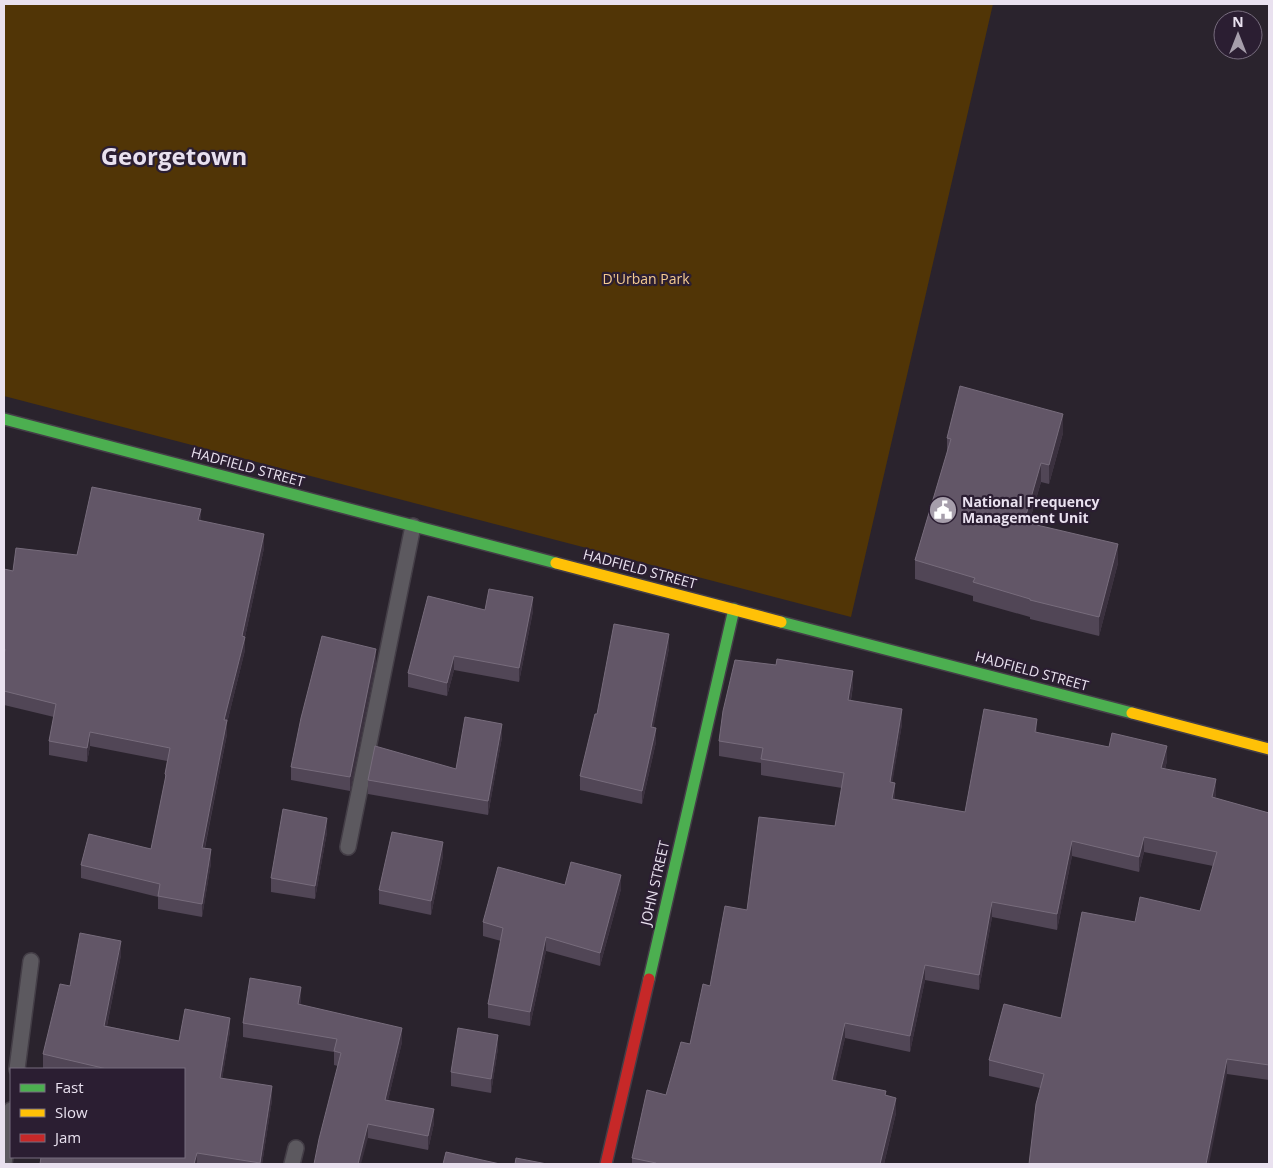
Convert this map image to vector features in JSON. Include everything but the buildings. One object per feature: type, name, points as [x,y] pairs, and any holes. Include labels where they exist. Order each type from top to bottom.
[{"type":"street","name":"HADFIELD STREET","points":[[4,419],[1269,749]]},
{"type":"street","name":"JOHN STREET","points":[[606,1164],[734,609]]},
{"type":"lane","points":[[348,846],[412,526]]},
{"type":"lane","points":[[17,1068],[31,961]]},
{"type":"lane","points":[[4,1164],[10,1118]]},
{"type":"lane","points":[[292,1164],[296,1148]]},
{"type":"green space","name":"D'Urban Park","points":[[4,4],[993,4],[851,617],[4,396]]},
{"type":"traffic: fast","points":[[4,419],[556,563]]},
{"type":"traffic: fast","points":[[649,979],[734,609]]},
{"type":"traffic: fast","points":[[781,622],[1132,713]]},
{"type":"traffic: slow","points":[[556,563],[781,622]]},
{"type":"traffic: slow","points":[[1132,713],[1269,749]]},
{"type":"traffic: jam","points":[[606,1164],[649,979]]},
{"type":"place","name":"National Frequency Management Unit","points":[[943,510]]},
{"type":"district","name":"Georgetown","points":[[174,157]]}]
